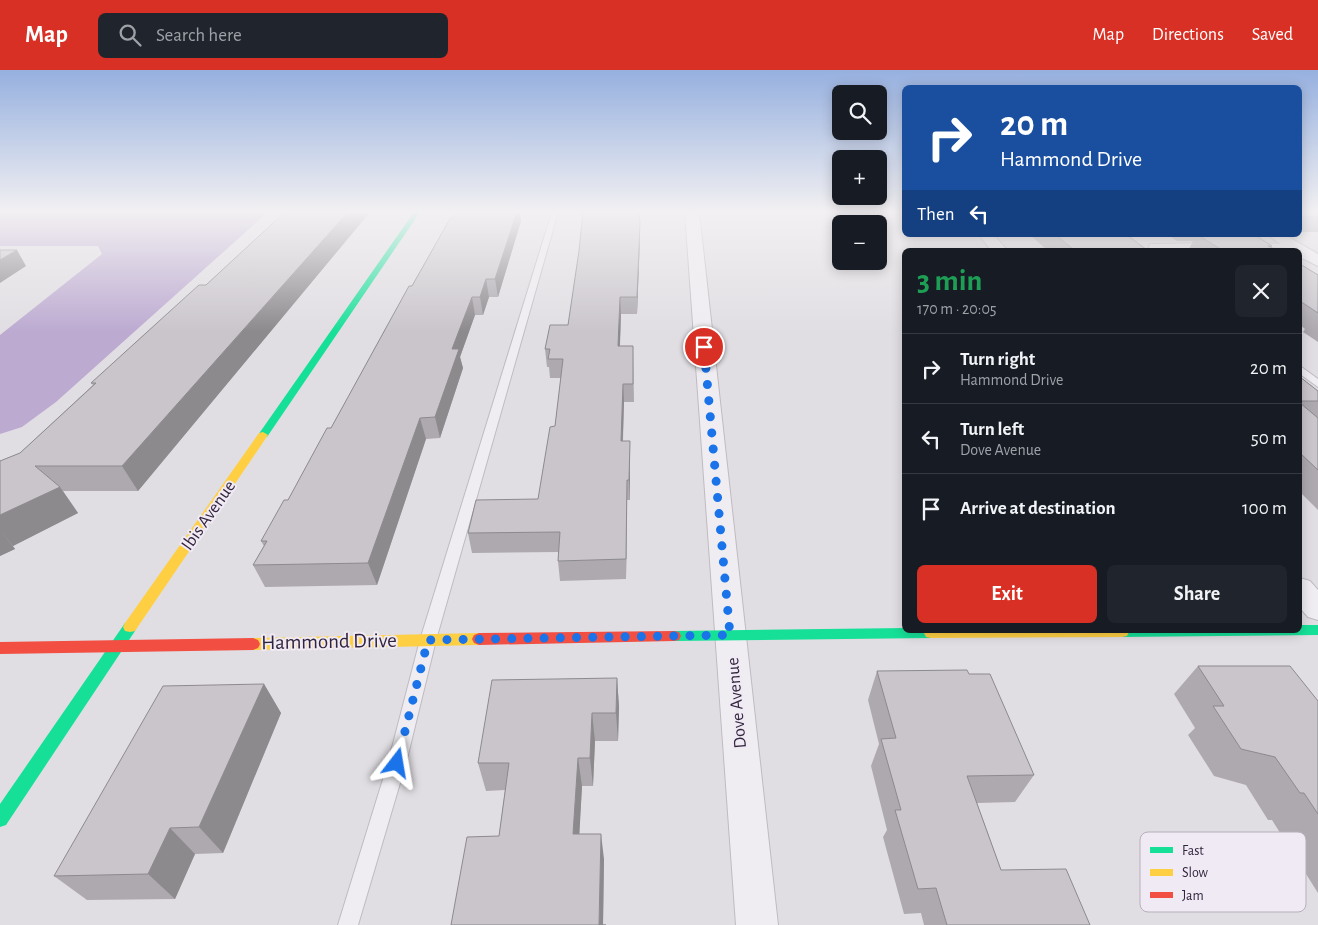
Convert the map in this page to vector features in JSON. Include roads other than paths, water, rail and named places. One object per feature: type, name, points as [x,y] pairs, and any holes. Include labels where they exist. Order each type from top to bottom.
[{"type":"street","name":"Ibis Avenue","points":[[0,818],[389,252]]},
{"type":"street","name":"Dove Avenue","points":[[696,252],[757,925]]},
{"type":"street","points":[[1303,252],[1318,261]]},
{"type":"street","points":[[1302,591],[1318,610]]},
{"type":"street","name":"Hammond Drive","points":[[1302,630],[1318,630]]},
{"type":"street","name":"Hammond Drive","points":[[0,648],[118,644],[965,633]]},
{"type":"lane","points":[[348,925],[397,763],[428,640],[543,252]]},
{"type":"lane","points":[[1302,371],[1318,384]]}]
